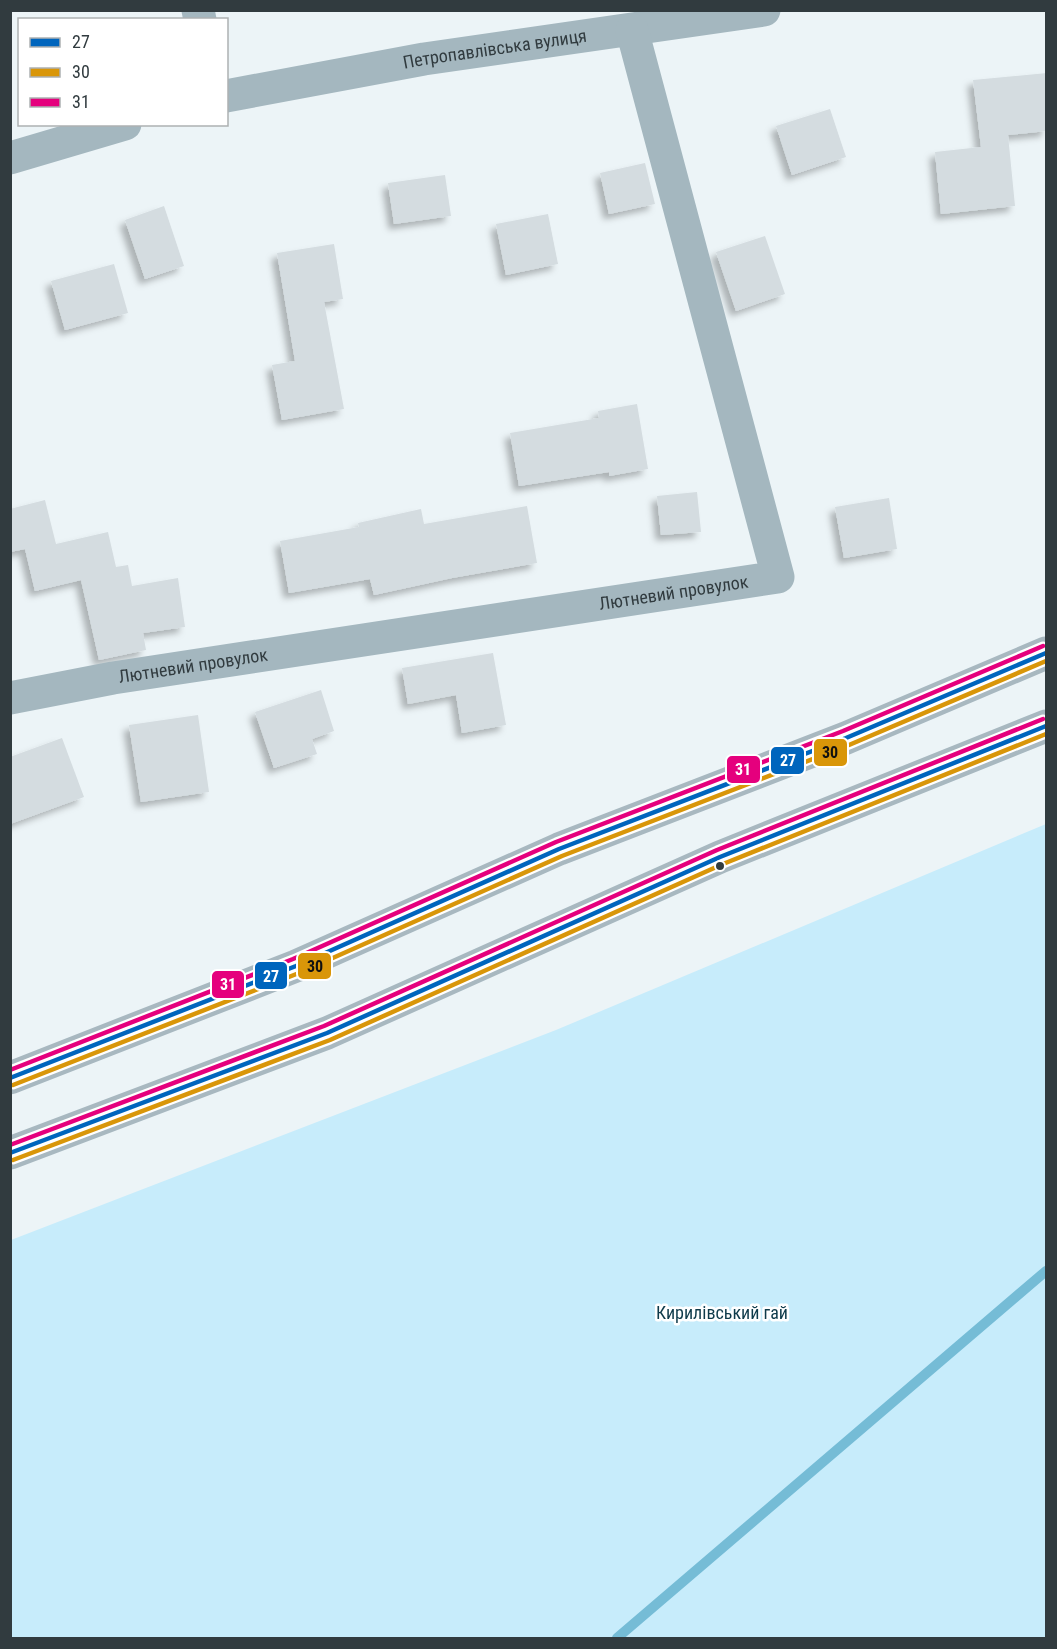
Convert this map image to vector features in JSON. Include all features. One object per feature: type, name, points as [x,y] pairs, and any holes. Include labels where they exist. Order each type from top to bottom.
[{"type":"main road","points":[[10,1078],[296,966],[559,849],[846,738],[1047,653]]},
{"type":"main road","points":[[10,1153],[327,1033],[720,857],[1047,726]]},
{"type":"street","name":"Петропавлівська вулиця","points":[[228,96],[424,58],[764,10]]},
{"type":"street","name":"Лютневий провулок","points":[[10,698],[113,678],[778,577],[632,30]]},
{"type":"street","points":[[10,158],[118,126]]},
{"type":"green space","name":"Кирилівський гай","points":[[1046,824],[1046,1638],[11,1638],[11,1240],[556,1030]]},
{"type":"building","points":[[1047,73],[1047,131],[1008,135],[1015,206],[941,214],[935,152],[981,147],[973,80]]},
{"type":"building","points":[[830,109],[846,157],[792,175],[776,126]]},
{"type":"building","points":[[645,163],[655,204],[609,214],[600,173]]},
{"type":"building","points":[[445,175],[451,216],[394,224],[388,183]]},
{"type":"building","points":[[164,206],[184,266],[145,279],[125,220]]},
{"type":"building","points":[[548,214],[558,264],[506,275],[496,224]]},
{"type":"building","points":[[765,236],[785,294],[736,311],[716,252]]},
{"type":"building","points":[[334,244],[343,299],[324,302],[344,409],[282,420],[272,365],[295,361],[277,253]]},
{"type":"building","points":[[114,264],[128,313],[65,330],[51,281]]},
{"type":"building","points":[[637,404],[648,469],[609,476],[609,472],[519,486],[510,433],[599,418],[598,411]]},
{"type":"building","points":[[697,492],[701,532],[661,535],[657,496]]},
{"type":"building","points":[[889,498],[897,549],[844,558],[835,507]]},
{"type":"building","points":[[45,500],[56,544],[108,532],[116,567],[128,565],[132,586],[178,578],[185,627],[143,633],[146,650],[99,660],[81,580],[35,591],[25,549],[10,552],[10,509]]},
{"type":"building","points":[[527,506],[537,563],[374,595],[370,579],[289,593],[280,541],[359,527],[358,523],[421,509],[424,524]]},
{"type":"building","points":[[493,653],[506,725],[462,733],[456,695],[408,704],[402,668]]},
{"type":"building","points":[[321,690],[334,731],[312,739],[317,754],[274,768],[255,712]]},
{"type":"building","points":[[198,715],[209,792],[141,802],[129,725]]},
{"type":"building","points":[[62,738],[84,797],[10,824],[10,757]]},
{"type":"waterway","points":[[617,1638],[1046,1271]]},
{"type":"transit line","name":"31","points":[[10,1070],[293,959],[556,842],[843,731],[1043,646]]},
{"type":"transit line","name":"27","points":[[10,1078],[296,966],[559,849],[846,738],[1046,653]]},
{"type":"transit line","name":"30","points":[[13,1085],[299,973],[562,856],[849,745],[1046,661]]},
{"type":"transit line","name":"31","points":[[10,1145],[324,1026],[717,850],[1043,719]]},
{"type":"transit line","name":"27","points":[[10,1153],[327,1033],[720,857],[1046,726]]},
{"type":"transit line","name":"30","points":[[13,1160],[330,1040],[723,864],[1046,734]]}]
